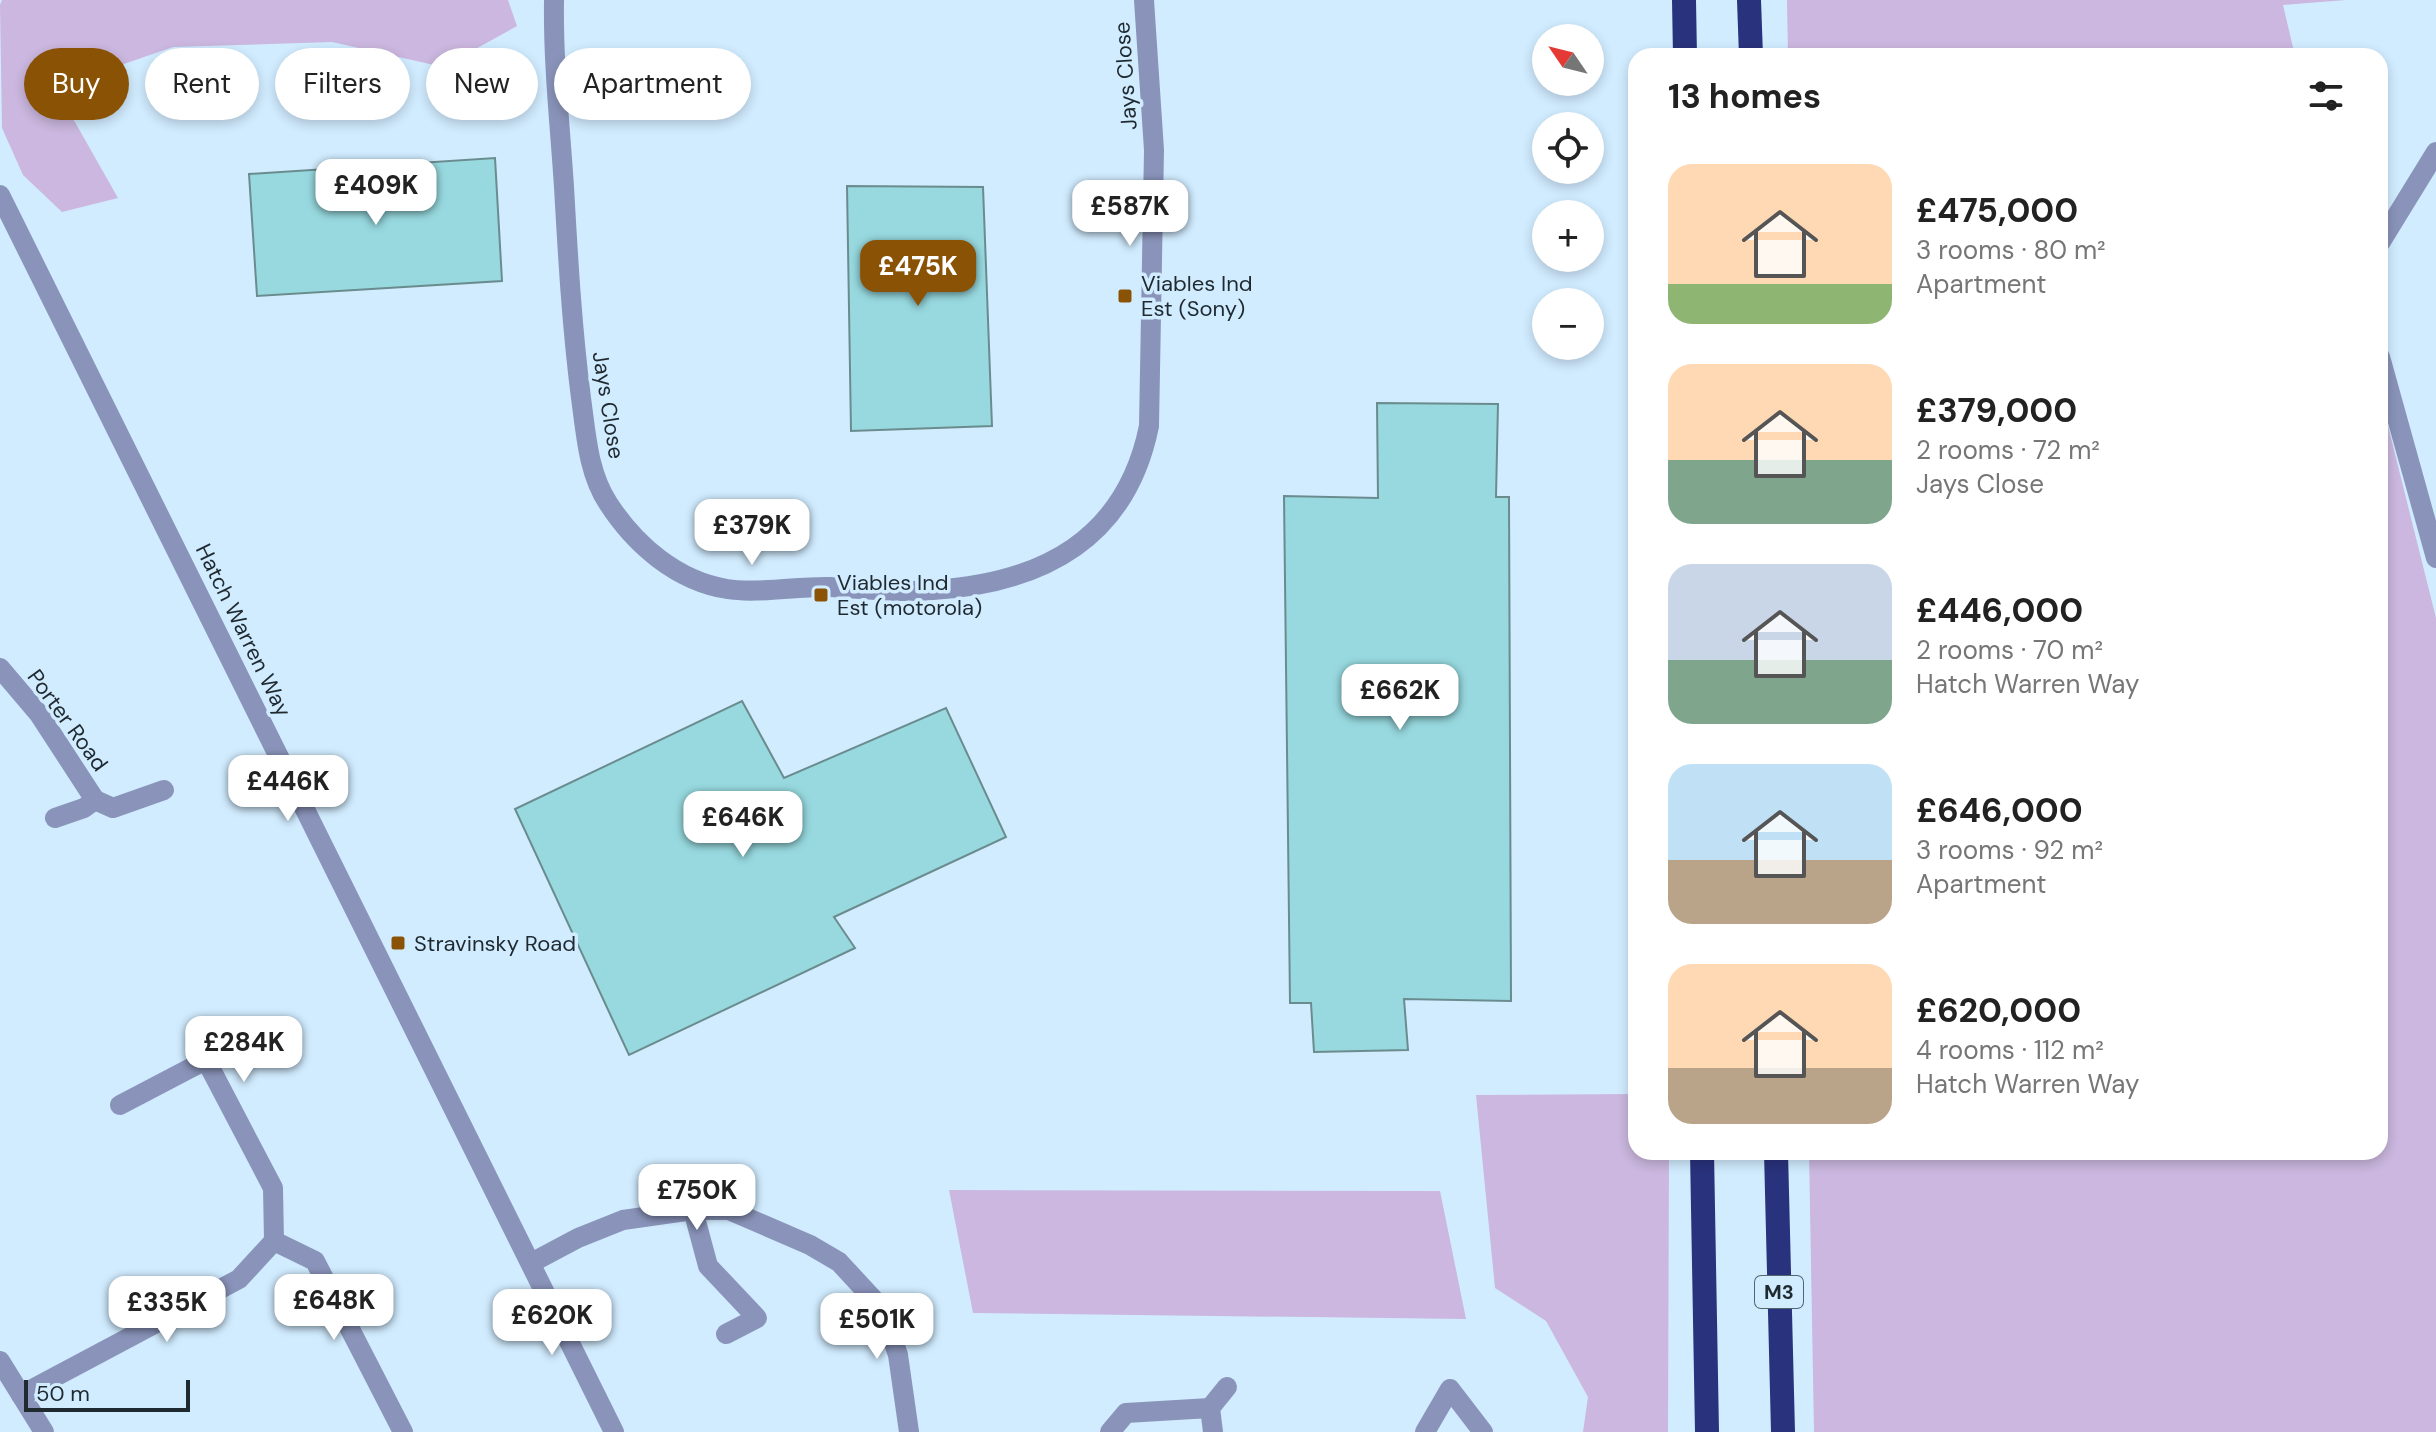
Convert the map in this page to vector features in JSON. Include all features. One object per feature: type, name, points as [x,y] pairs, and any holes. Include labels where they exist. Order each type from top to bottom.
[{"type":"highway","points":[[1684,0],[1685,48]]},
{"type":"highway","points":[[1749,0],[1751,48]]},
{"type":"highway","points":[[1702,1160],[1707,1432]]},
{"type":"highway","name":"M3","points":[[1776,1160],[1783,1432]]},
{"type":"street","name":"Jays Close","points":[[554,0],[555,74],[570,300],[588,450],[606,501],[626,528],[662,562],[679,574],[728,589],[823,587],[933,590],[1016,577],[1076,547],[1104,524],[1113,512],[1133,481],[1142,458],[1149,426],[1154,150],[1144,0]]},
{"type":"street","points":[[2388,230],[2436,152]]},
{"type":"street","name":"Hatch Warren Way","points":[[0,195],[614,1432]]},
{"type":"street","points":[[2388,386],[2436,558]]},
{"type":"street","name":"Porter Road","points":[[0,668],[39,714],[95,800],[113,808],[164,790]]},
{"type":"street","name":"Porter Road","points":[[55,818],[84,808],[95,800]]},
{"type":"street","points":[[120,1105],[206,1060],[255,1048]]},
{"type":"street","points":[[21,1395],[239,1279],[274,1241],[273,1188],[206,1060]]},
{"type":"street","points":[[531,1263],[578,1238],[623,1220],[693,1210],[729,1210],[810,1245],[839,1262],[859,1282],[882,1314],[898,1355],[909,1432]]},
{"type":"street","points":[[693,1210],[708,1266],[757,1318],[726,1334]]},
{"type":"street","points":[[274,1241],[315,1261],[403,1432]]},
{"type":"street","points":[[0,1361],[44,1432]]},
{"type":"street","points":[[1213,1432],[1210,1408],[1227,1387]]},
{"type":"street","points":[[1425,1432],[1450,1389],[1483,1432]]},
{"type":"street","points":[[1110,1432],[1126,1413],[1210,1408]]},
{"type":"shaded area","points":[[2,0],[508,0],[517,26],[477,48],[426,48],[426,63],[410,60],[410,48],[359,48],[332,42],[145,48],[145,57],[129,62],[129,48],[24,48],[24,120],[74,120],[118,198],[62,212],[23,175],[2,128]]},
{"type":"shaded area","points":[[1787,0],[2346,0],[2283,5],[2293,48],[1788,48]]},
{"type":"shaded area","points":[[2388,426],[2436,618],[2436,1432],[1814,1432],[1809,1160],[2388,1160]]},
{"type":"shaded area","points":[[1628,1094],[1628,1160],[1669,1160],[1668,1432],[1583,1432],[1588,1397],[1546,1321],[1495,1288],[1476,1095]]},
{"type":"shaded area","points":[[949,1190],[1440,1191],[1466,1319],[973,1313]]},
{"type":"building","points":[[495,158],[502,281],[257,296],[249,174]]},
{"type":"building","points":[[847,186],[983,187],[992,426],[851,431]]},
{"type":"building","points":[[1377,403],[1498,404],[1496,497],[1509,497],[1511,1001],[1404,999],[1408,1050],[1314,1052],[1311,1003],[1290,1003],[1284,496],[1378,498]]},
{"type":"building","points":[[742,701],[784,778],[946,708],[1006,837],[834,917],[855,948],[629,1055],[515,809]]},
{"type":"place","name":"Viables Ind Est (Sony)","points":[[1125,296]]},
{"type":"place","name":"Viables Ind Est (motorola)","points":[[821,595]]},
{"type":"place","name":"Stravinsky Road","points":[[398,943]]}]
